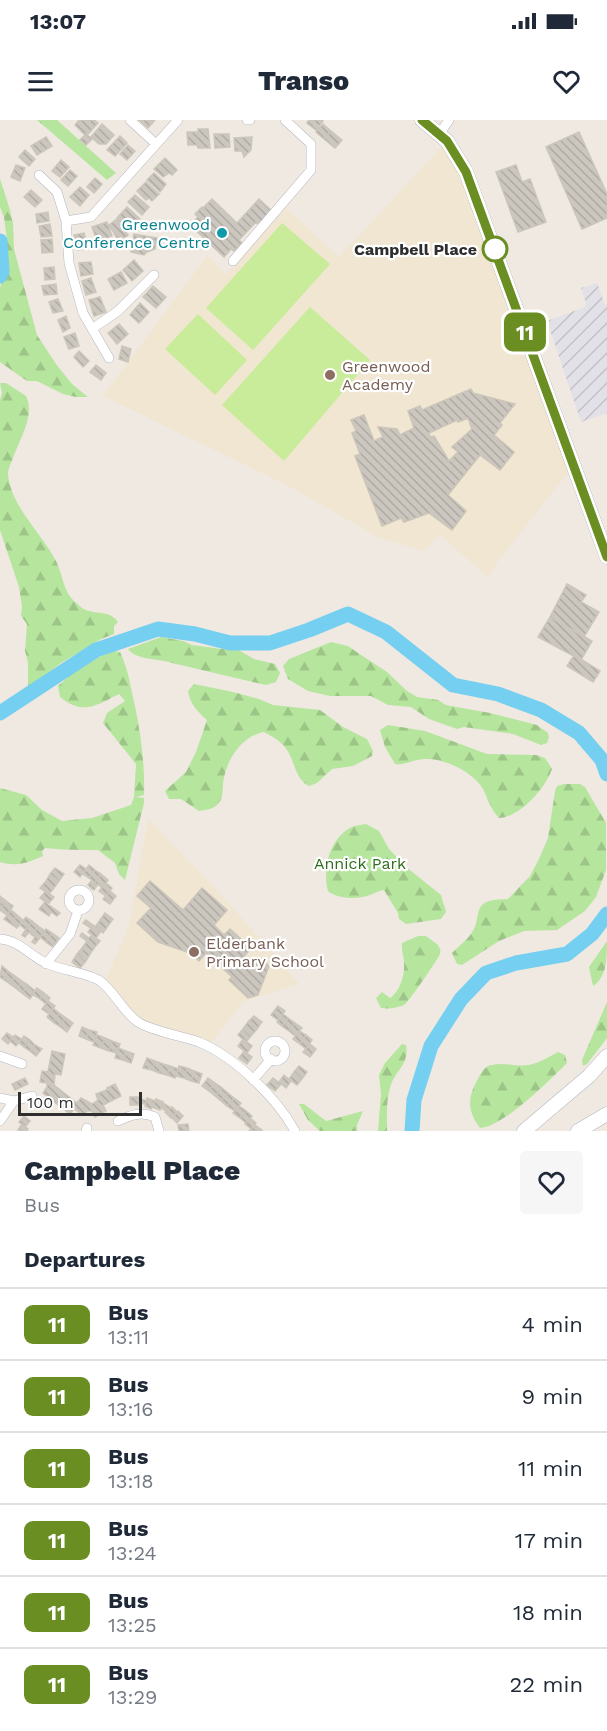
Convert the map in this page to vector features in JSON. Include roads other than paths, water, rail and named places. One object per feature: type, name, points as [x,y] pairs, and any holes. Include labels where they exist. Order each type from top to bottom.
[{"type":"main road","points":[[422,120],[447,141],[466,172],[607,557]]},
{"type":"main road","points":[[524,1131],[590,1076],[607,1056]]},
{"type":"main road","points":[[578,1131],[607,1113]]},
{"type":"street","points":[[130,120],[156,144]]},
{"type":"street","points":[[66,221],[91,217],[178,120]]},
{"type":"street","points":[[233,261],[311,170],[311,144],[285,120]]},
{"type":"street","points":[[440,133],[449,120]]},
{"type":"street","points":[[39,175],[57,192],[66,221],[69,263],[83,313],[108,358]]},
{"type":"street","points":[[92,329],[118,311],[154,275]]},
{"type":"street","points":[[46,964],[70,934],[78,911]]},
{"type":"street","points":[[0,939],[8,939],[21,946],[46,964],[100,981],[138,1023],[200,1042],[227,1057],[253,1080],[287,1116],[295,1131]]},
{"type":"street","points":[[0,1056],[22,1064]]},
{"type":"street","points":[[253,1080],[271,1059]]},
{"type":"street","points":[[0,1098],[14,1101],[32,1096]]},
{"type":"street","points":[[0,1121],[14,1101]]},
{"type":"street","points":[[118,1121],[135,1114],[146,1113],[155,1117],[159,1131]]},
{"type":"waterway","points":[[0,241],[2,271],[0,276]]},
{"type":"waterway","points":[[0,713],[96,650],[158,629],[195,634],[230,643],[270,643],[348,614],[386,632],[453,685],[498,694],[541,710],[579,733],[602,760],[607,774]]},
{"type":"waterway","points":[[412,1131],[414,1100],[431,1046],[461,999],[486,973],[516,963],[567,954],[592,934],[607,914]]},
{"type":"place","name":"Greenwood Conference Centre","points":[[222,233]]},
{"type":"place","name":"Campbell Place","points":[[495,249]]},
{"type":"place","name":"Greenwood Academy","points":[[330,375]]},
{"type":"place","name":"Elderbank Primary School","points":[[194,952]]},
{"type":"park label","name":"Annick Park","points":[[360,863]]}]
